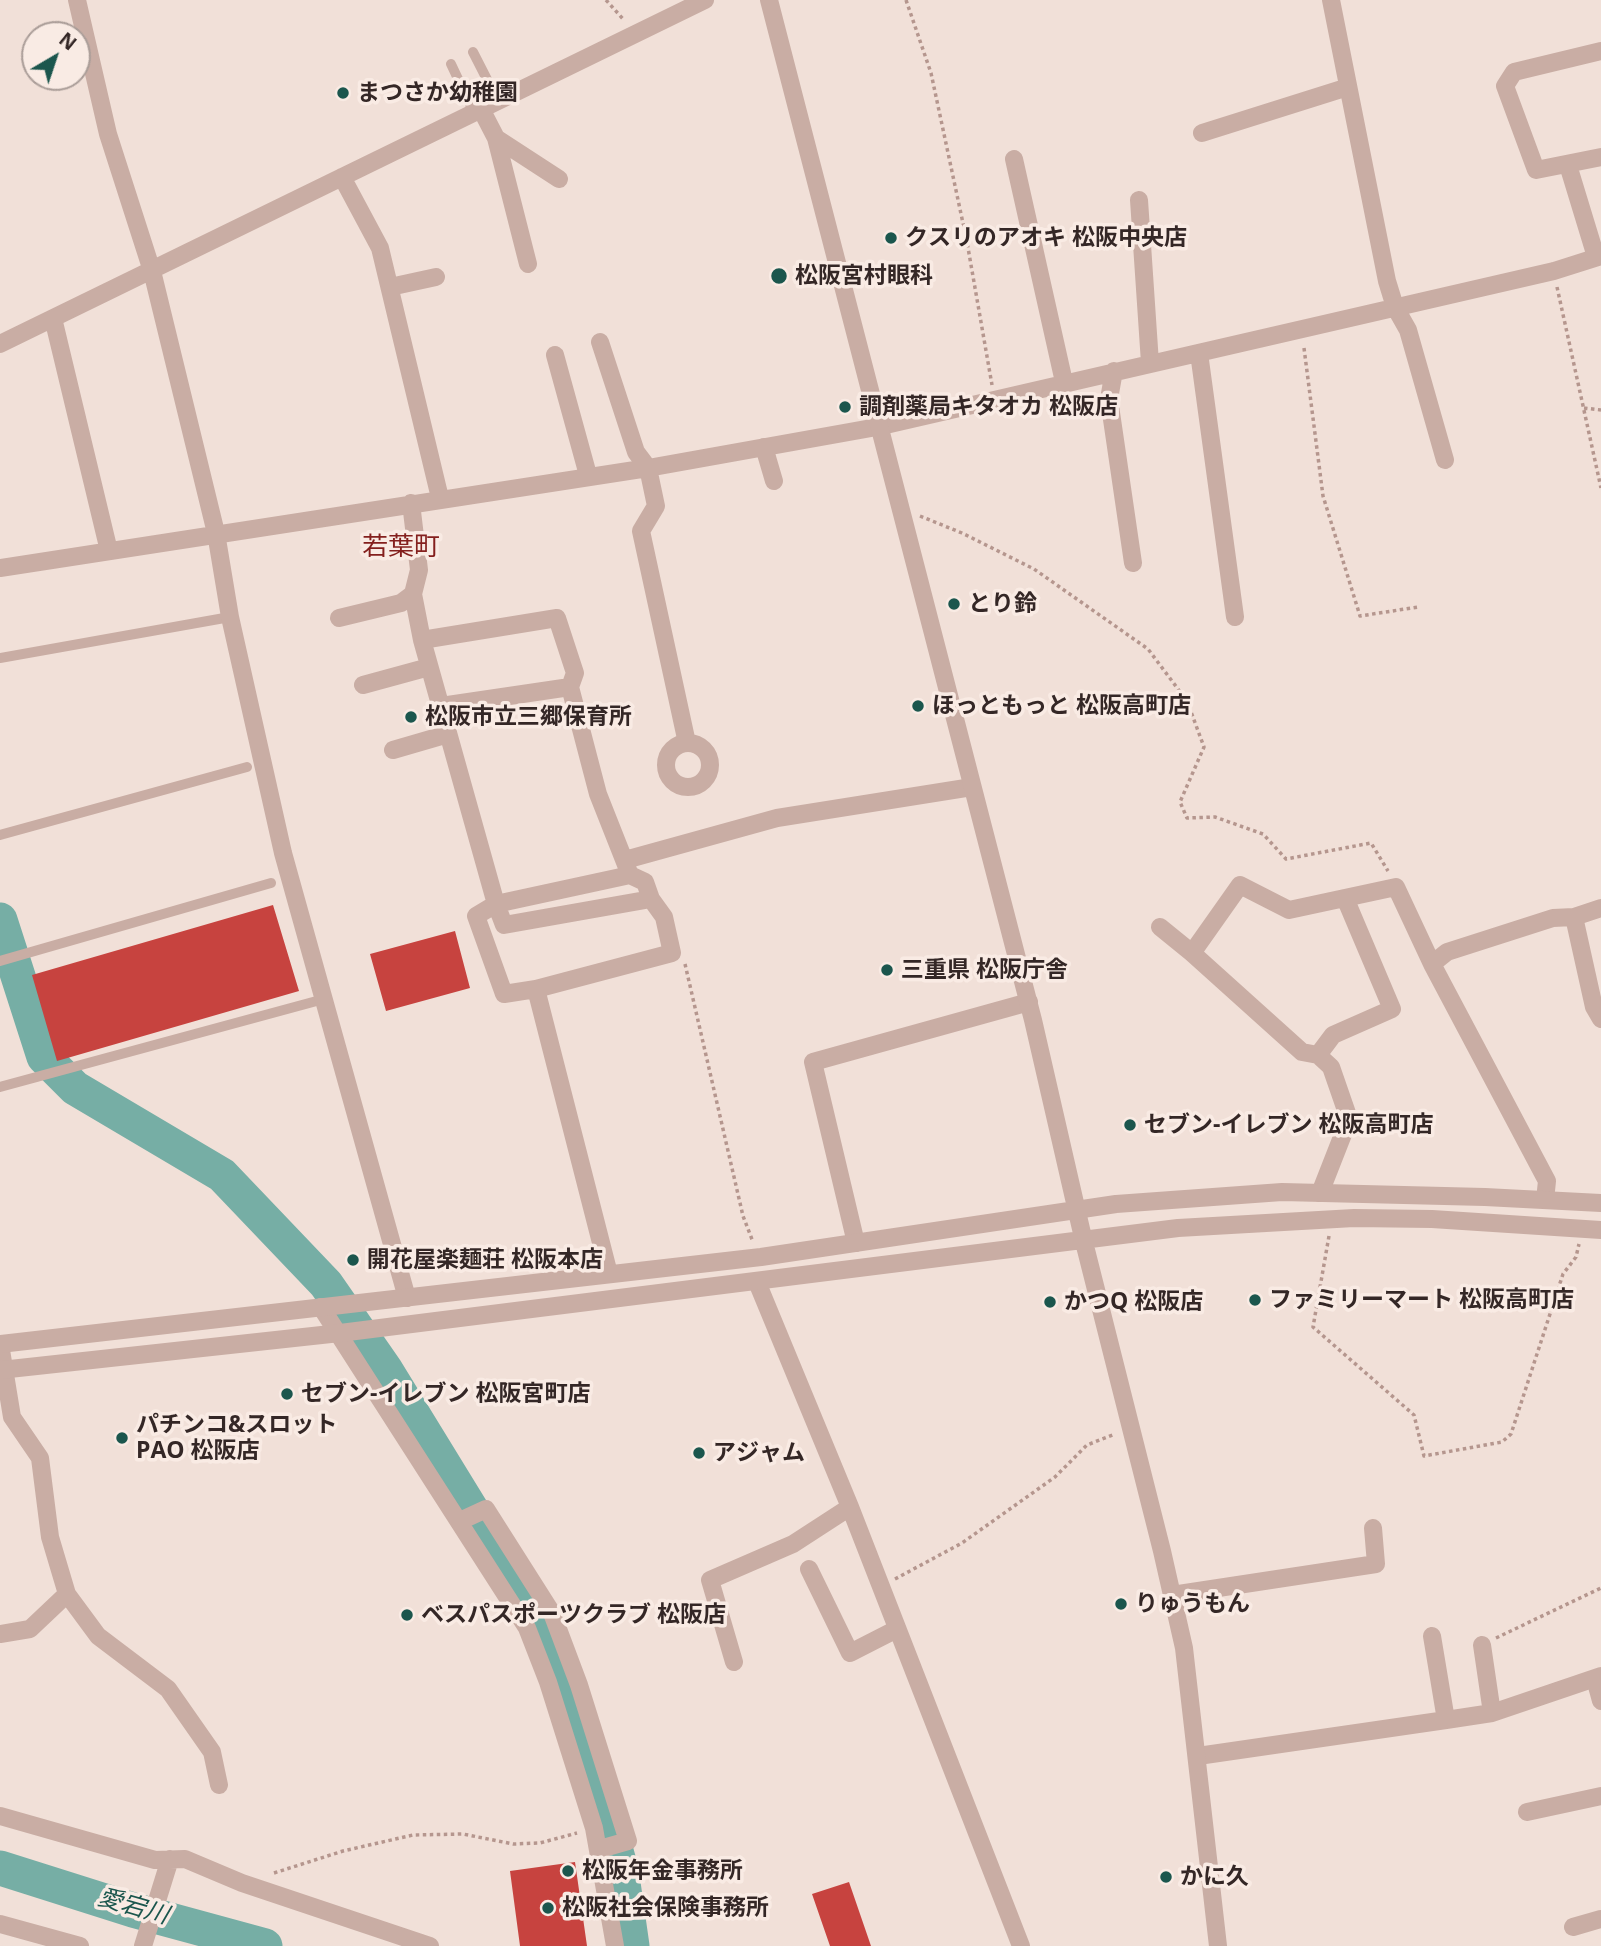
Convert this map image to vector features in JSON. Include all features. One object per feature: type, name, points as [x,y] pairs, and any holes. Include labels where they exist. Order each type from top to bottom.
[{"type":"street","points":[[77,0],[108,134],[152,271],[216,533],[230,617],[283,853],[407,1297]]},
{"type":"street","points":[[0,344],[705,0]]},
{"type":"street","points":[[769,0],[877,427],[1028,1002],[1084,1242],[1172,1595],[1184,1648],[1218,1946]]},
{"type":"street","points":[[1331,0],[1387,281],[1395,307],[1408,330],[1444,460]]},
{"type":"street","points":[[1601,51],[1514,72],[1505,86],[1536,170],[1601,157]]},
{"type":"street","points":[[1202,133],[1348,87]]},
{"type":"street","points":[[477,111],[496,138],[528,264]]},
{"type":"street","points":[[496,138],[559,180]]},
{"type":"street","points":[[1014,159],[1064,382]]},
{"type":"street","points":[[0,568],[588,475],[648,468],[877,427],[1554,271],[1599,256],[1568,165]]},
{"type":"street","points":[[342,177],[380,248],[440,498]]},
{"type":"street","points":[[1139,200],[1150,363]]},
{"type":"street","points":[[390,287],[436,277]]},
{"type":"street","points":[[52,318],[109,551]]},
{"type":"street","points":[[600,342],[636,452],[648,468],[656,506],[641,531],[687,743]]},
{"type":"street","points":[[1199,354],[1235,617]]},
{"type":"street","points":[[555,355],[588,475]]},
{"type":"street","points":[[1114,371],[1109,399],[1133,563]]},
{"type":"street","points":[[764,447],[775,481]]},
{"type":"street","points":[[411,503],[419,570],[413,594],[422,640],[504,925],[651,899]]},
{"type":"street","points":[[339,618],[401,603],[413,594]]},
{"type":"street","points":[[422,640],[557,618],[575,673],[570,687],[598,794],[627,867],[645,882],[651,899],[664,917],[672,953],[536,989],[504,994],[476,916],[496,904],[627,867],[777,818],[972,787]]},
{"type":"street","points":[[363,685],[429,667]]},
{"type":"street","points":[[441,706],[570,687]]},
{"type":"street","points":[[393,750],[448,734]]},
{"type":"street","points":[[1192,953],[1240,884],[1289,910],[1396,887],[1432,964],[1547,1181],[1545,1200]]},
{"type":"street","points":[[1318,1055],[1333,1035],[1392,1009],[1345,898]]},
{"type":"street","points":[[1432,964],[1447,952],[1553,918],[1574,917],[1601,908]]},
{"type":"street","points":[[1574,917],[1594,1007],[1601,1019]]},
{"type":"street","points":[[1160,927],[1302,1052],[1318,1055],[1331,1067],[1349,1119],[1320,1193]]},
{"type":"street","points":[[536,989],[609,1274]]},
{"type":"street","points":[[856,1243],[813,1062],[1028,1002]]},
{"type":"street","points":[[219,1784],[212,1752],[168,1689],[99,1636],[67,1594],[50,1537],[40,1458],[12,1417],[2,1369],[0,1343],[609,1274],[856,1243],[1077,1212],[1116,1204],[1282,1192],[1601,1203]]},
{"type":"street","points":[[2,1369],[343,1333],[1084,1242],[1178,1228],[1332,1219],[1432,1219],[1601,1230]]},
{"type":"street","points":[[757,1282],[850,1507],[1021,1946]]},
{"type":"street","points":[[325,1307],[527,1628],[549,1681],[579,1771],[600,1849],[615,1946]]},
{"type":"street","points":[[734,1661],[710,1580],[793,1544],[850,1507]]},
{"type":"street","points":[[461,1521],[486,1509],[552,1613],[628,1841],[600,1849]]},
{"type":"street","points":[[1172,1595],[1376,1564],[1373,1528]]},
{"type":"street","points":[[809,1569],[849,1653],[897,1629]]},
{"type":"street","points":[[506,1593],[529,1578]]},
{"type":"street","points":[[0,1634],[30,1629],[67,1594]]},
{"type":"street","points":[[1432,1636],[1446,1720]]},
{"type":"street","points":[[1482,1645],[1492,1713]]},
{"type":"street","points":[[549,1681],[573,1671]]},
{"type":"street","points":[[1198,1756],[1492,1713],[1598,1677],[1601,1701]]},
{"type":"street","points":[[579,1771],[603,1762]]},
{"type":"street","points":[[1527,1812],[1601,1796]]},
{"type":"street","points":[[0,1816],[155,1860],[185,1859],[242,1883],[430,1946]]},
{"type":"street","points":[[143,1946],[170,1859]]},
{"type":"street","points":[[1573,1927],[1601,1919]]},
{"type":"street","points":[[1,1925],[71,1945]]},
{"type":"lane","points":[[473,52],[498,101]]},
{"type":"lane","points":[[451,64],[477,111]]},
{"type":"lane","points":[[0,658],[230,617]]},
{"type":"lane","points":[[0,835],[247,767]]},
{"type":"lane","points":[[0,961],[271,883]]},
{"type":"lane","points":[[0,1087],[324,999]]},
{"type":"path","points":[[606,0],[636,33]]},
{"type":"path","points":[[906,0],[931,73],[967,242],[994,401]]},
{"type":"path","points":[[1554,271],[1601,488]]},
{"type":"path","points":[[1302,328],[1323,496],[1360,616],[1418,607]]},
{"type":"path","points":[[1584,408],[1601,410]]},
{"type":"path","points":[[898,508],[962,533],[1034,569],[1148,649],[1187,701],[1204,747],[1180,802],[1187,818],[1216,817],[1263,834],[1286,859],[1371,843],[1396,887]]},
{"type":"path","points":[[683,958],[743,1216],[753,1243]]},
{"type":"path","points":[[1332,1219],[1313,1327],[1414,1415],[1424,1456],[1502,1443],[1511,1434],[1563,1274],[1576,1257],[1582,1228]]},
{"type":"path","points":[[881,1586],[962,1543],[1055,1477],[1087,1445],[1115,1433]]},
{"type":"path","points":[[1482,1645],[1601,1588]]},
{"type":"path","points":[[242,1883],[343,1851],[414,1835],[464,1834],[513,1844],[540,1843],[594,1828]]},
{"type":"building","points":[[273,905],[299,991],[57,1061],[32,975]]},
{"type":"building","points":[[455,931],[470,988],[386,1011],[370,954]]},
{"type":"building","name":"松阪社会保険事務所","points":[[575,1862],[587,1946],[520,1946],[510,1871]]},
{"type":"building","points":[[849,1882],[871,1946],[830,1946],[812,1894]]},
{"type":"waterway","points":[[0,920],[44,1057],[75,1088],[222,1175],[326,1284],[385,1369],[539,1620],[577,1712],[621,1869],[632,1946]]},
{"type":"waterway","name":"愛宕川","points":[[0,1868],[133,1910],[265,1946]]},
{"type":"place","name":"まつさか幼稚園","points":[[343,93]]},
{"type":"place","name":"クスリのアオキ 松阪中央店","points":[[891,238]]},
{"type":"place","name":"松阪宮村眼科","points":[[779,276]]},
{"type":"place","name":"調剤薬局キタオカ 松阪店","points":[[845,407]]},
{"type":"place","name":"とり鈴","points":[[954,604]]},
{"type":"place","name":"ほっともっと 松阪高町店","points":[[918,706]]},
{"type":"place","name":"松阪市立三郷保育所","points":[[411,717]]},
{"type":"place","name":"三重県 松阪庁舎","points":[[887,970]]},
{"type":"place","name":"セブン-イレブン 松阪高町店","points":[[1130,1125]]},
{"type":"place","name":"開花屋楽麺荘 松阪本店","points":[[353,1260]]},
{"type":"place","name":"ファミリーマート 松阪高町店","points":[[1255,1300]]},
{"type":"place","name":"かつQ 松阪店","points":[[1050,1302]]},
{"type":"place","name":"セブン-イレブン 松阪宮町店","points":[[287,1394]]},
{"type":"place","name":"パチンコ&スロット PAO 松阪店","points":[[122,1438]]},
{"type":"place","name":"アジャム","points":[[699,1453]]},
{"type":"place","name":"りゅうもん","points":[[1121,1604]]},
{"type":"place","name":"ベスパスポーツクラブ 松阪店","points":[[407,1615]]},
{"type":"place","name":"松阪年金事務所","points":[[568,1871]]},
{"type":"place","name":"かに久","points":[[1166,1877]]},
{"type":"place","name":"松阪社会保険事務所","points":[[548,1908]]},
{"type":"district","name":"若葉町","points":[[401,548]]}]
